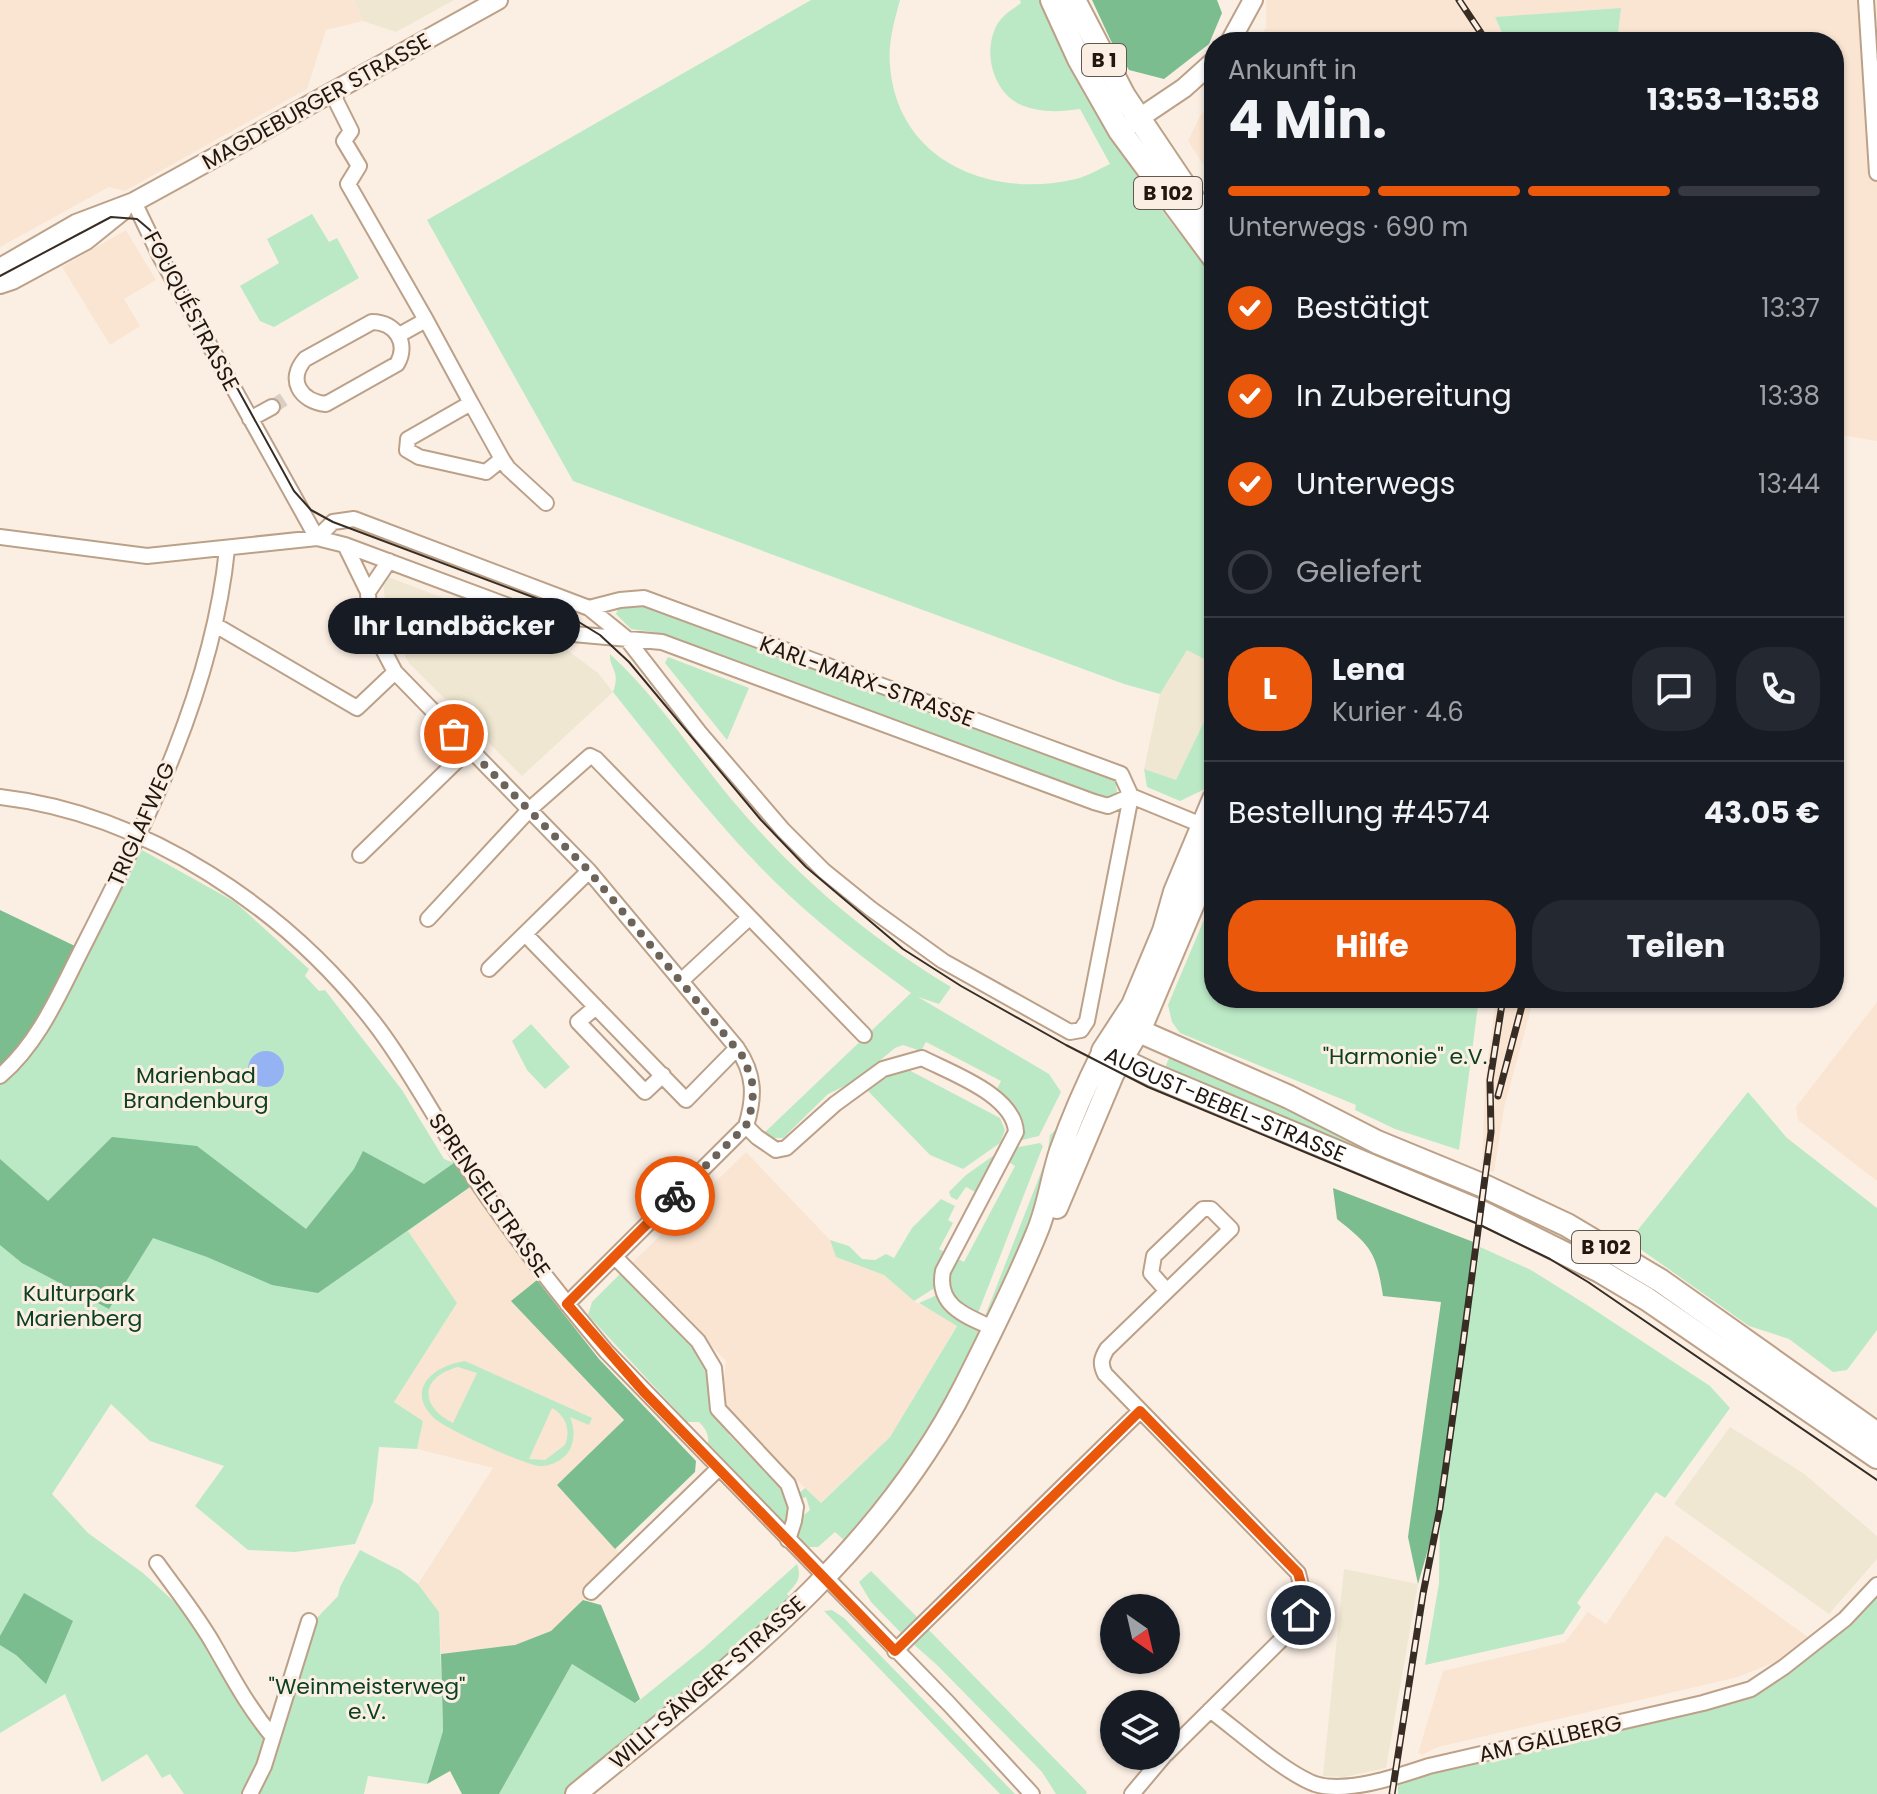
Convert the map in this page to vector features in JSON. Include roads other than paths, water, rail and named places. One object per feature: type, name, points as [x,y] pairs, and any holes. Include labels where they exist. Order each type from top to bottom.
[{"type":"main road","name":"B 102","points":[[1052,0],[1079,59],[1204,218]]},
{"type":"main road","name":"B 1","points":[[1074,0],[1113,77],[1129,125]]},
{"type":"main road","name":"B 102","points":[[1129,125],[1204,242]]},
{"type":"main road","points":[[1130,1027],[1175,892],[1204,836]]},
{"type":"main road","points":[[1130,1027],[1204,875]]},
{"type":"main road","name":"AUGUST-BEBEL-STRASSE","points":[[1877,1434],[1661,1281],[1567,1225],[1484,1186],[1377,1142],[1289,1097],[1130,1027],[1112,1055],[1481,1212],[1575,1258],[1647,1299],[1877,1457]]},
{"type":"main road","name":"WILLI-SÄNGER-STRASSE","points":[[576,1794],[730,1667],[825,1578],[881,1516],[918,1464],[963,1389],[1050,1196],[1059,1153],[1112,1055]]},
{"type":"street","name":"MAGDEBURGER STRASSE","points":[[0,268],[76,224],[134,202],[498,0]]},
{"type":"street","points":[[1235,32],[1253,0]]},
{"type":"street","points":[[1866,0],[1877,173]]},
{"type":"street","points":[[1129,125],[1184,88],[1204,70]]},
{"type":"street","points":[[332,93],[351,131],[344,141],[359,166],[348,184],[502,459],[546,503]]},
{"type":"street","name":"MAGDEBURGER STRASSE","points":[[0,284],[86,240],[134,202]]},
{"type":"street","name":"FOUQUÉSTRASSE","points":[[134,202],[317,538]]},
{"type":"street","points":[[399,335],[426,320]]},
{"type":"street","points":[[372,322],[389,326],[399,335],[402,355],[397,364],[326,404],[294,394],[298,367],[305,359],[372,322]]},
{"type":"street","points":[[471,403],[408,439],[407,450],[419,457],[486,472],[502,459]]},
{"type":"street","points":[[250,419],[272,407]]},
{"type":"street","points":[[0,537],[147,556],[317,538],[333,522],[354,519],[589,608],[626,638],[699,732],[783,830],[824,871],[943,961],[1070,1032],[1081,1030],[1087,1021],[1131,796]]},
{"type":"street","name":"KARL-MARX-STRASSE","points":[[317,538],[389,561],[538,617],[573,634],[662,642],[1094,802],[1108,806],[1131,796]]},
{"type":"street","points":[[345,545],[368,592],[369,615],[374,632],[395,672],[589,871],[737,1048],[748,1068],[753,1103],[746,1126],[567,1304]]},
{"type":"street","name":"TRIGLAFWEG","points":[[0,1076],[27,1048],[50,1013],[139,837],[192,703],[217,626],[227,549]]},
{"type":"street","points":[[368,592],[389,561]]},
{"type":"street","name":"KARL-MARX-STRASSE","points":[[589,608],[644,598],[1121,774],[1131,796],[1204,826]]},
{"type":"street","points":[[217,626],[357,708],[395,672]]},
{"type":"street","points":[[360,855],[469,749]]},
{"type":"street","points":[[428,919],[530,809],[590,756],[864,1035]]},
{"type":"street","name":"SPRENGELSTRASSE","points":[[0,797],[53,806],[107,822],[139,837],[236,890],[304,947],[375,1025],[479,1184],[567,1304],[615,1361],[1028,1788],[1038,1794]]},
{"type":"street","points":[[489,969],[589,871]]},
{"type":"street","points":[[681,981],[749,918]]},
{"type":"street","points":[[525,934],[686,1100],[737,1048]]},
{"type":"street","points":[[596,1007],[578,1022],[645,1092],[663,1075]]},
{"type":"street","points":[[746,1126],[776,1150],[786,1148],[835,1104],[883,1069],[922,1058],[996,1097],[1016,1123],[1016,1132],[943,1271],[940,1283],[947,1301],[959,1313],[993,1328]]},
{"type":"street","points":[[1167,1291],[1151,1273],[1154,1256],[1194,1216],[1203,1209],[1211,1209],[1231,1229],[1167,1291],[1115,1340],[1102,1357],[1101,1366],[1140,1411],[1298,1573],[1305,1597],[1301,1615],[1294,1627],[1180,1740]]},
{"type":"street","points":[[615,1257],[698,1341],[714,1368],[718,1409],[788,1484],[796,1507],[788,1540]]},
{"type":"street","points":[[895,1651],[1140,1411]]},
{"type":"street","points":[[591,1592],[718,1469]]},
{"type":"street","points":[[157,1563],[214,1645],[247,1704],[273,1737]]},
{"type":"street","name":"AM GALLBERG","points":[[1210,1710],[1316,1785],[1337,1788],[1386,1780],[1429,1766],[1703,1703],[1751,1689],[1845,1619],[1877,1585]]},
{"type":"street","points":[[250,1794],[273,1737],[309,1621]]},
{"type":"street","points":[[1132,1794],[1152,1770]]},
{"type":"water","points":[[266,1051],[279,1056],[284,1069],[279,1082],[266,1087],[253,1082],[248,1069],[253,1056]]},
{"type":"tunnel","points":[[272,407],[289,396]]},
{"type":"tram line","points":[[0,276],[111,217],[137,219],[150,230],[294,491],[311,510],[333,522],[546,602],[600,635],[629,662],[761,820],[806,867],[903,949],[961,986],[1148,1087],[1478,1224],[1550,1259],[1877,1480]]},
{"type":"railway","points":[[1459,0],[1480,32]]},
{"type":"railway","points":[[1392,1794],[1423,1594],[1440,1508],[1462,1351],[1491,1132],[1490,1080],[1501,1008]]},
{"type":"railway","points":[[1498,1096],[1521,1008]]},
{"type":"place","name":"Ihr Landbäcker","points":[[454,734]]},
{"type":"park label","name":"\"Harmonie\" e.V.","points":[[1405,1056]]},
{"type":"park label","name":"Marienbad Brandenburg","points":[[196,1088]]},
{"type":"park label","name":"Kulturpark Marienberg","points":[[79,1306]]},
{"type":"park label","name":"\"Weinmeisterweg\" e.V.","points":[[367,1698]]}]
